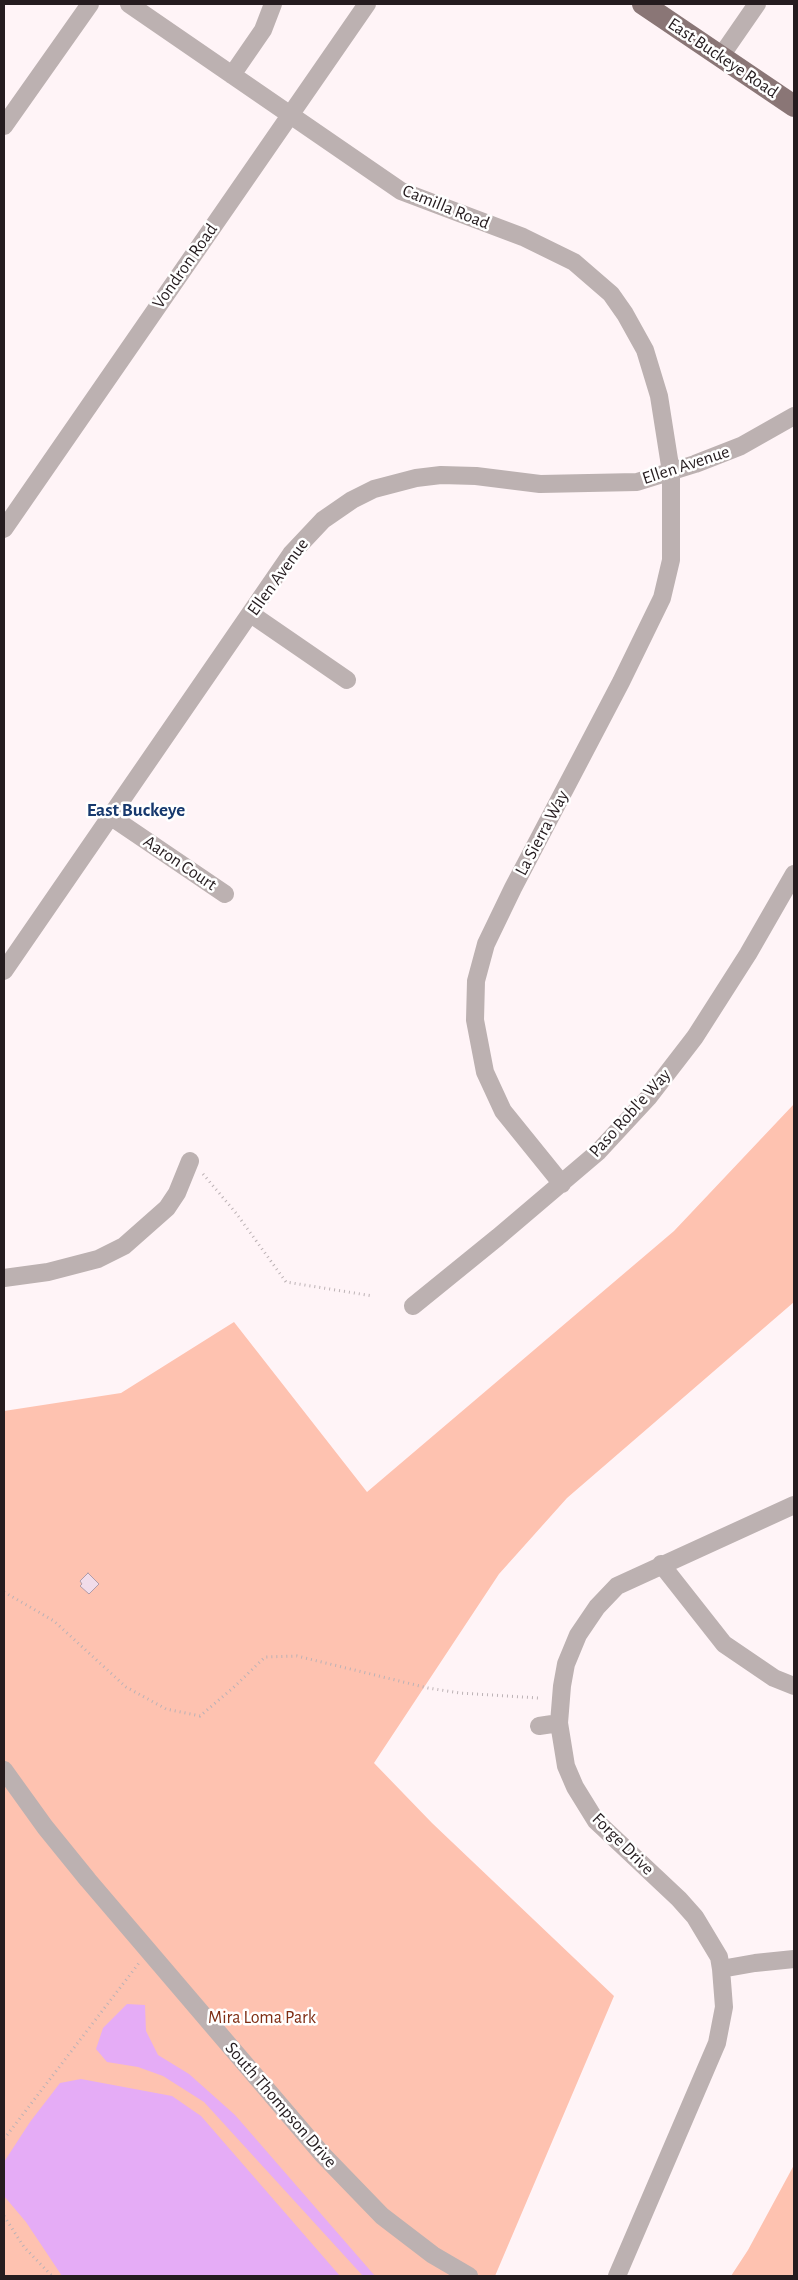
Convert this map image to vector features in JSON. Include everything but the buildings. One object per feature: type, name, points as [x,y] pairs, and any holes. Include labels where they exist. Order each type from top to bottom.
[{"type":"main road","name":"East Buckeye Road","points":[[645,6],[794,106]]},
{"type":"street","points":[[4,126],[90,4]]},
{"type":"street","name":"Camilla Road","points":[[129,4],[401,191],[523,237],[574,262],[610,294],[625,314],[645,350],[659,396],[671,472]]},
{"type":"street","points":[[232,75],[263,30],[273,4]]},
{"type":"street","name":"Vondron Road","points":[[4,529],[367,4]]},
{"type":"street","points":[[721,56],[757,4]]},
{"type":"street","name":"Ellen Avenue","points":[[4,971],[291,554],[312,530],[352,500],[374,489],[399,481],[442,475],[567,484],[637,482],[671,472],[741,446],[794,416]]},
{"type":"street","name":"La Sierra Way","points":[[562,1184],[503,1112],[485,1072],[475,1020],[476,981],[486,944],[621,682],[662,598],[671,560],[671,472]]},
{"type":"street","points":[[251,614],[347,680]]},
{"type":"street","name":"Aaron Court","points":[[110,816],[225,894]]},
{"type":"street","name":"Paso Robl'e Way","points":[[413,1306],[562,1184],[598,1152],[648,1098],[695,1037],[748,954],[794,874]]},
{"type":"street","points":[[4,1278],[48,1272],[98,1259],[124,1246],[167,1208],[177,1193],[190,1161]]},
{"type":"street","name":"Forge Drive","points":[[617,2276],[717,2044],[724,2007],[721,1969],[719,1957],[695,1917],[680,1899],[596,1821],[584,1802],[566,1766],[559,1723],[566,1664],[578,1635],[597,1608],[617,1586],[643,1576],[662,1564],[794,1504]]},
{"type":"street","points":[[662,1564],[724,1644],[774,1678],[794,1686]]},
{"type":"street","points":[[539,1726],[559,1723]]},
{"type":"street","name":"South Thompson Drive","points":[[4,1770],[51,1834],[322,2154],[382,2216],[433,2255],[469,2276]]},
{"type":"street","points":[[721,1969],[794,1959]]},
{"type":"path","points":[[190,1161],[212,1182],[286,1282],[373,1296]]},
{"type":"path","points":[[4,1592],[54,1621],[126,1687],[166,1709],[200,1716],[266,1657],[297,1656],[428,1688],[460,1693],[538,1698]]},
{"type":"path","points":[[4,2139],[149,1952]]},
{"type":"path","points":[[4,2216],[24,2246],[52,2276]]},
{"type":"green space","name":"Mira Loma Park","points":[[794,1104],[794,1302],[567,1498],[499,1574],[374,1763],[432,1823],[614,1996],[495,2276],[4,2276],[4,1411],[121,1393],[234,1322],[367,1492],[674,1231]]},
{"type":"green space","points":[[794,2165],[794,2276],[731,2276],[748,2250]]},
{"type":"shaded area","points":[[127,2004],[145,2005],[146,2031],[158,2055],[189,2074],[235,2115],[375,2276],[363,2276],[204,2102],[163,2076],[138,2067],[107,2062],[96,2049],[103,2028]]},
{"type":"shaded area","points":[[81,2079],[172,2096],[201,2116],[340,2276],[62,2276],[26,2222],[4,2196],[4,2162],[30,2122],[60,2083]]},
{"type":"district","name":"East Buckeye","points":[[136,810]]}]
